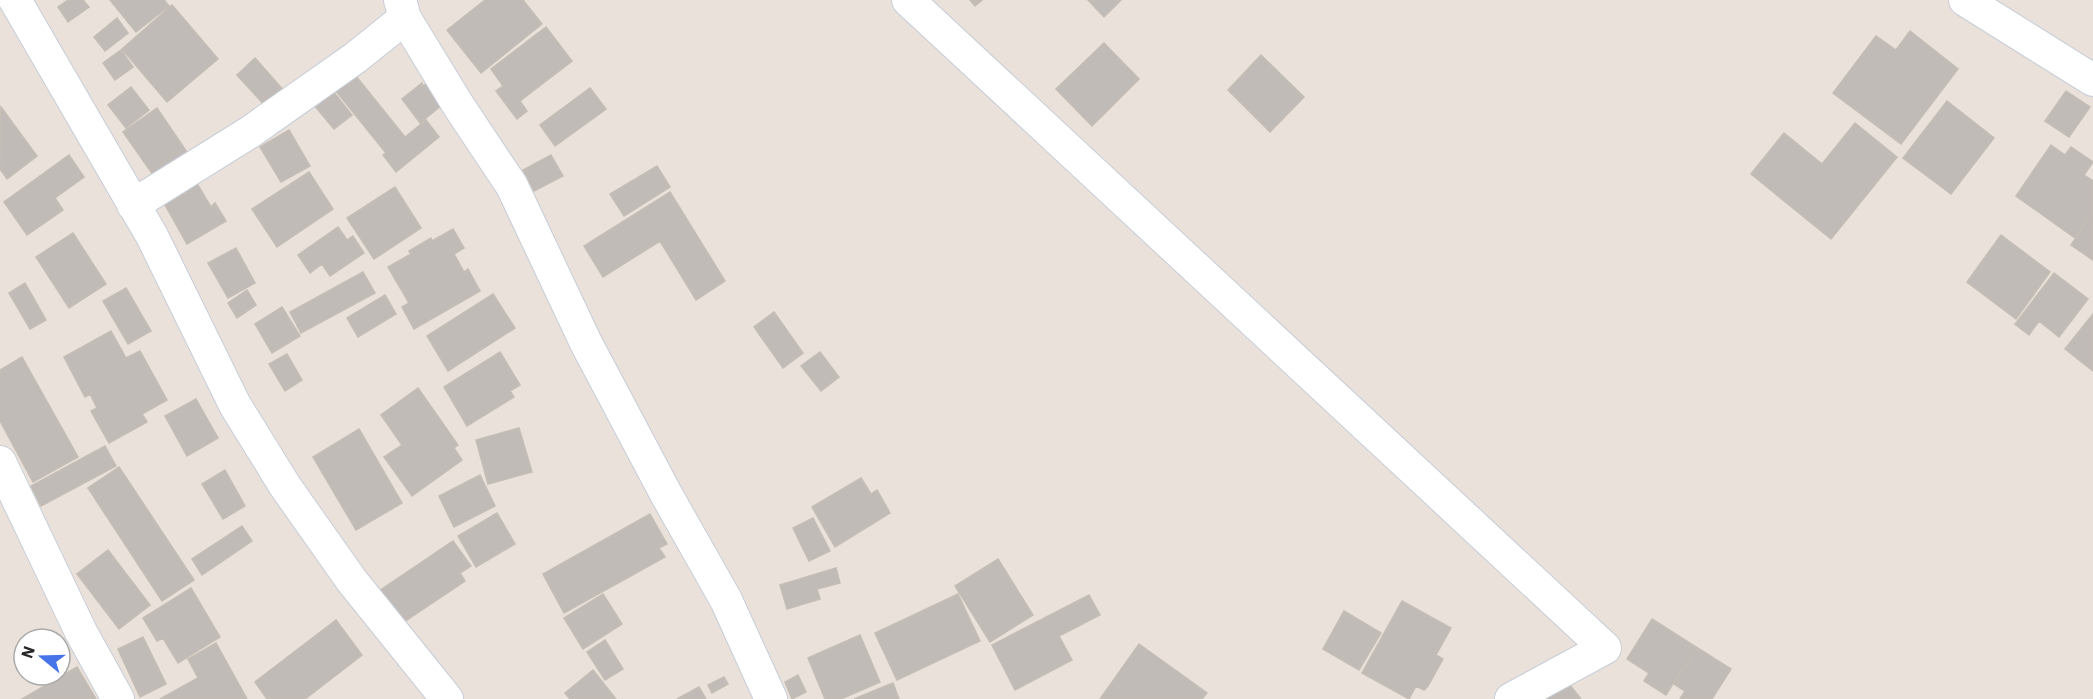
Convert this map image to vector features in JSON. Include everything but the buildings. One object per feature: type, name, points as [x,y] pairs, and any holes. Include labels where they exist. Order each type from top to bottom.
[{"type":"street","points":[[15,0],[152,237],[235,405],[285,486],[352,581],[447,699]]},
{"type":"street","points":[[908,0],[1605,648],[1511,699]]},
{"type":"street","points":[[1965,0],[2093,80]]},
{"type":"street","points":[[133,205],[250,132],[355,58],[403,9],[458,105],[512,186],[586,343],[666,494],[726,600],[771,699]]},
{"type":"street","points":[[0,462],[81,632],[118,699]]}]
